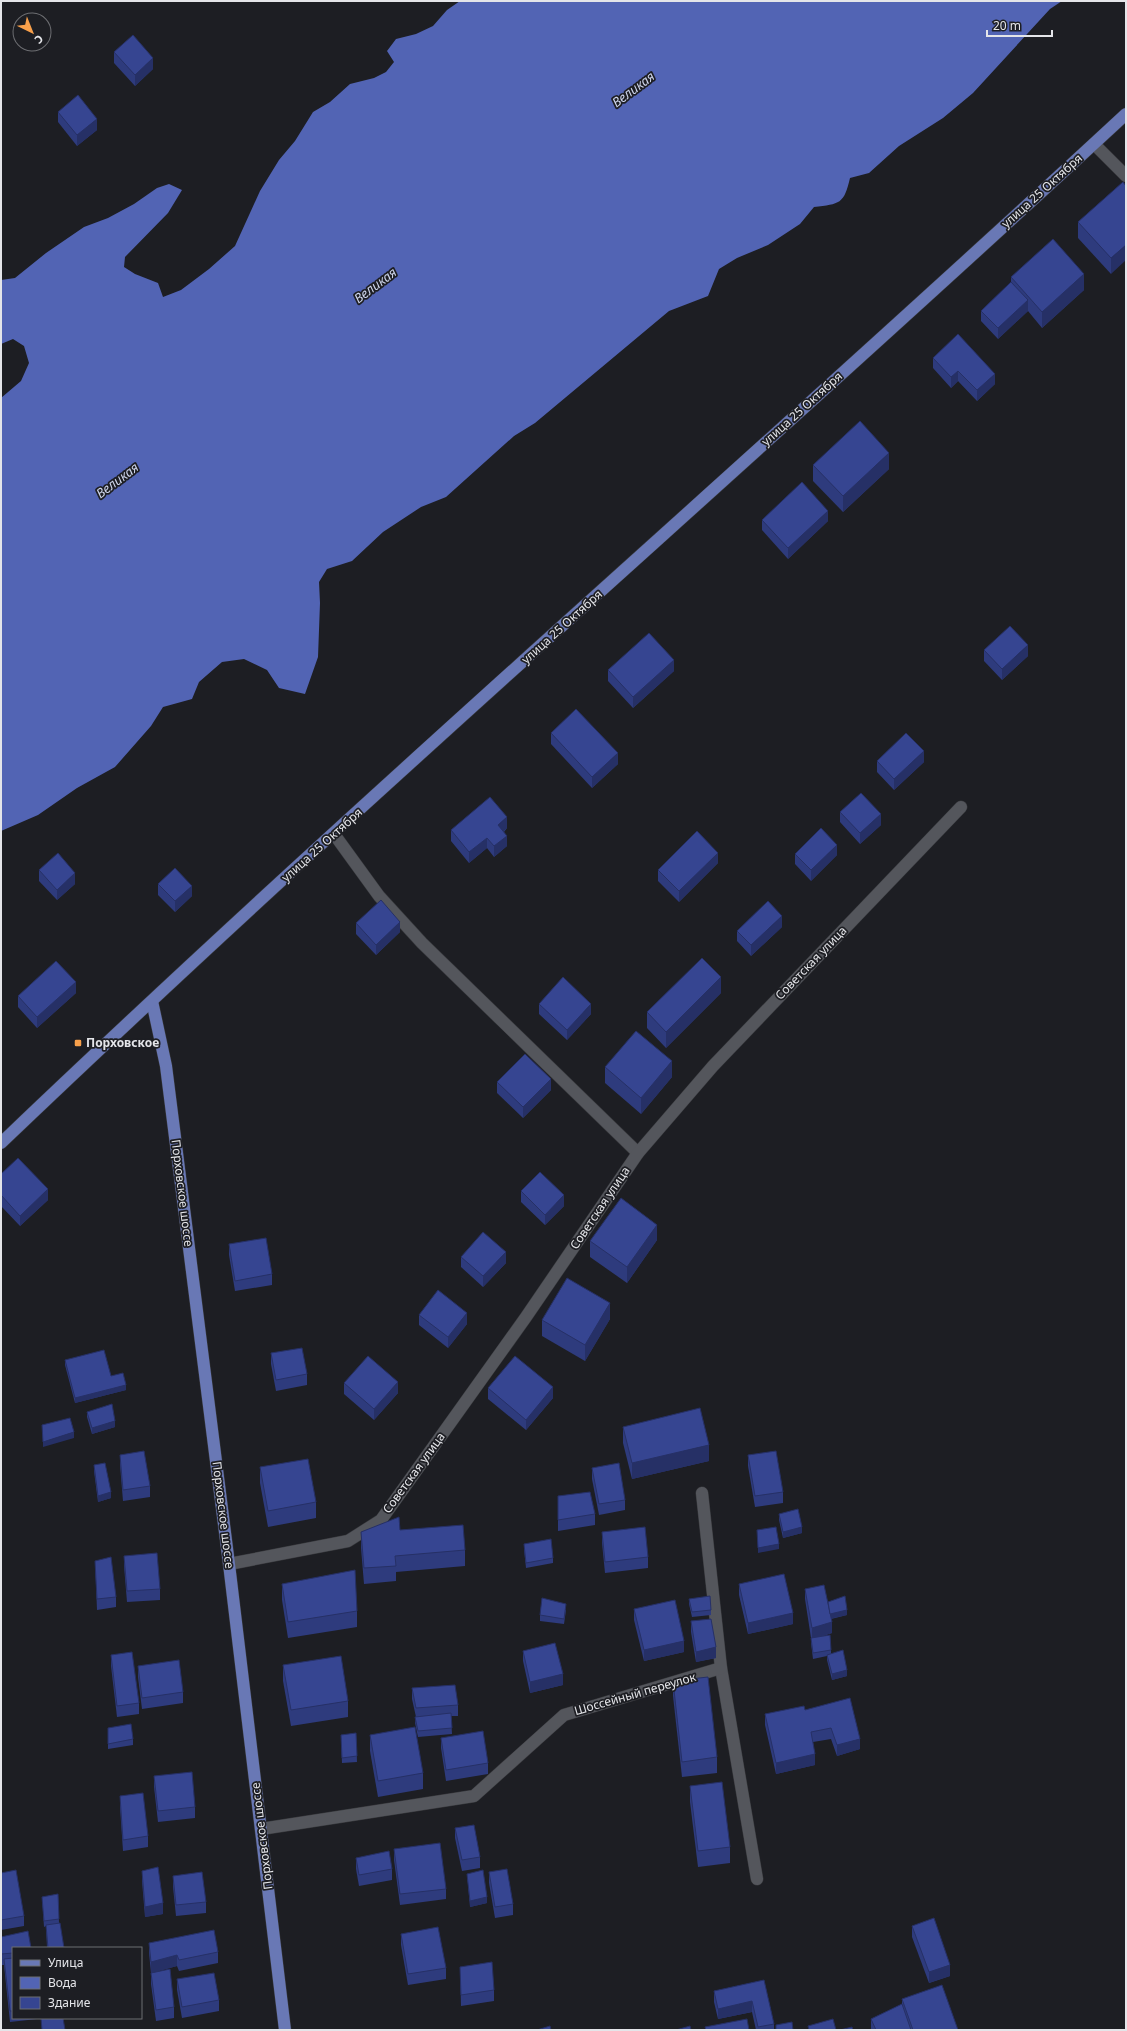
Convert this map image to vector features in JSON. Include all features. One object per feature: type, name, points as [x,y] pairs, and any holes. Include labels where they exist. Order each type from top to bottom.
[{"type":"main road","name":"улица 25 Октября","points":[[1,1143],[152,1001],[334,834],[1126,114]]},
{"type":"main road","name":"Порховское шоссе","points":[[152,1001],[166,1066],[230,1564],[286,2030]]},
{"type":"street","points":[[1094,144],[1126,176]]},
{"type":"street","name":"Советская улица","points":[[230,1564],[348,1541],[381,1520],[526,1317],[638,1153],[713,1066],[961,807]]},
{"type":"street","points":[[334,834],[379,896],[422,943],[638,1153]]},
{"type":"street","points":[[702,1492],[721,1668],[757,1879]]},
{"type":"street","name":"Шоссейный переулок","points":[[261,1829],[474,1796],[564,1715],[721,1668]]},
{"type":"water","name":"Великая","points":[[460,1],[1062,1],[1050,9],[973,93],[943,118],[899,146],[869,173],[850,178],[846,193],[840,201],[830,205],[814,207],[800,224],[768,245],[737,258],[719,269],[708,296],[669,311],[535,423],[514,436],[446,497],[421,507],[383,532],[352,561],[327,569],[319,582],[320,603],[318,657],[305,694],[279,688],[267,670],[244,659],[222,662],[199,682],[192,699],[163,707],[151,726],[115,767],[77,788],[38,815],[1,831],[1,398],[21,381],[29,363],[24,346],[13,339],[1,344],[1,280],[15,278],[46,253],[84,227],[108,218],[134,204],[157,188],[169,184],[182,190],[168,213],[125,257],[124,267],[135,274],[158,283],[163,297],[181,290],[209,269],[235,246],[260,191],[279,160],[295,141],[313,112],[330,102],[350,84],[374,78],[386,72],[394,62],[387,51],[396,39],[416,34],[433,26],[447,10]]},
{"type":"building","points":[[133,35],[153,58],[135,75],[114,52]]},
{"type":"building","points":[[78,95],[97,119],[77,135],[58,112]]},
{"type":"building","points":[[1123,182],[1126,186],[1126,245],[1111,258],[1078,222]]},
{"type":"building","points":[[1053,239],[1084,274],[1042,312],[1011,277]]},
{"type":"building","points":[[1011,282],[1028,300],[998,328],[981,311]]},
{"type":"building","points":[[958,334],[995,374],[977,390],[958,371],[951,377],[933,358]]},
{"type":"building","points":[[860,421],[889,453],[843,496],[813,465]]},
{"type":"building","points":[[802,482],[828,511],[788,548],[762,520]]},
{"type":"building","points":[[1010,626],[1028,645],[1002,669],[984,650]]},
{"type":"building","points":[[649,633],[674,660],[633,697],[608,670]]},
{"type":"building","points":[[576,709],[618,753],[592,777],[551,733]]},
{"type":"building","points":[[906,733],[924,751],[894,779],[877,761]]},
{"type":"building","points":[[861,793],[881,814],[860,833],[840,812]]},
{"type":"building","points":[[490,797],[507,817],[498,825],[507,836],[494,846],[487,838],[469,852],[451,830]]},
{"type":"building","points":[[821,828],[837,845],[811,870],[795,854]]},
{"type":"building","points":[[697,831],[718,853],[679,891],[658,870]]},
{"type":"building","points":[[58,853],[75,873],[57,890],[39,870]]},
{"type":"building","points":[[175,868],[192,886],[175,901],[158,884]]},
{"type":"building","points":[[381,900],[400,922],[376,945],[356,923]]},
{"type":"building","points":[[768,901],[782,916],[751,945],[737,931]]},
{"type":"building","points":[[702,958],[721,977],[666,1032],[647,1012]]},
{"type":"building","points":[[56,961],[76,982],[37,1017],[18,996]]},
{"type":"building","points":[[563,977],[591,1004],[567,1030],[539,1004]]},
{"type":"building","points":[[636,1031],[672,1061],[641,1098],[605,1067]]},
{"type":"building","points":[[525,1054],[551,1079],[523,1107],[497,1082]]},
{"type":"building","points":[[18,1158],[48,1189],[20,1216],[1,1195],[1,1174]]},
{"type":"building","points":[[540,1172],[564,1195],[545,1215],[521,1191]]},
{"type":"building","points":[[621,1198],[657,1225],[627,1267],[590,1241]]},
{"type":"building","points":[[483,1232],[506,1252],[483,1276],[461,1257]]},
{"type":"building","points":[[266,1238],[272,1274],[235,1281],[229,1244]]},
{"type":"building","points":[[567,1278],[610,1303],[585,1345],[542,1320]]},
{"type":"building","points":[[438,1290],[467,1313],[448,1337],[419,1315]]},
{"type":"building","points":[[302,1348],[307,1374],[276,1380],[271,1353]]},
{"type":"building","points":[[104,1350],[111,1376],[123,1373],[126,1385],[75,1398],[65,1360]]},
{"type":"building","points":[[368,1356],[398,1382],[374,1409],[344,1383]]},
{"type":"building","points":[[515,1356],[553,1387],[526,1420],[488,1388]]},
{"type":"building","points":[[112,1404],[115,1421],[92,1428],[87,1412]]},
{"type":"building","points":[[700,1408],[709,1445],[632,1463],[623,1427]]},
{"type":"building","points":[[70,1418],[74,1432],[43,1442],[42,1425]]},
{"type":"building","points":[[144,1451],[150,1486],[123,1490],[120,1455]]},
{"type":"building","points":[[776,1451],[783,1492],[755,1496],[748,1455]]},
{"type":"building","points":[[308,1459],[316,1502],[268,1511],[260,1467]]},
{"type":"building","points":[[105,1463],[111,1492],[98,1496],[94,1465]]},
{"type":"building","points":[[619,1463],[625,1500],[599,1504],[592,1468]]},
{"type":"building","points":[[590,1492],[595,1514],[558,1520],[558,1496]]},
{"type":"building","points":[[798,1509],[802,1527],[783,1532],[779,1514]]},
{"type":"building","points":[[399,1517],[400,1530],[463,1525],[465,1550],[395,1556],[396,1566],[364,1568],[361,1532]]},
{"type":"building","points":[[645,1527],[648,1557],[605,1562],[602,1532]]},
{"type":"building","points":[[776,1527],[779,1544],[758,1548],[757,1530]]},
{"type":"building","points":[[551,1539],[553,1558],[526,1563],[524,1544]]},
{"type":"building","points":[[157,1553],[160,1589],[127,1591],[124,1556]]},
{"type":"building","points":[[111,1557],[116,1597],[97,1599],[95,1561]]},
{"type":"building","points":[[355,1570],[357,1611],[288,1622],[282,1584]]},
{"type":"building","points":[[784,1574],[793,1613],[748,1623],[739,1584]]},
{"type":"building","points":[[824,1585],[832,1622],[812,1628],[805,1589]]},
{"type":"building","points":[[710,1596],[711,1610],[692,1612],[689,1599]]},
{"type":"building","points":[[845,1596],[847,1610],[830,1614],[828,1602]]},
{"type":"building","points":[[542,1598],[566,1604],[564,1619],[540,1615]]},
{"type":"building","points":[[675,1600],[684,1641],[644,1650],[634,1609]]},
{"type":"building","points":[[711,1619],[716,1647],[696,1652],[691,1621]]},
{"type":"building","points":[[830,1635],[831,1650],[813,1653],[811,1638]]},
{"type":"building","points":[[555,1643],[563,1674],[530,1682],[523,1651]]},
{"type":"building","points":[[843,1650],[847,1670],[832,1674],[827,1655]]},
{"type":"building","points":[[132,1652],[139,1703],[117,1706],[111,1655]]},
{"type":"building","points":[[341,1656],[348,1701],[291,1710],[283,1665]]},
{"type":"building","points":[[179,1660],[183,1692],[142,1698],[138,1666]]},
{"type":"building","points":[[708,1677],[717,1757],[682,1762],[673,1681]]},
{"type":"building","points":[[455,1685],[458,1705],[416,1708],[412,1688]]},
{"type":"building","points":[[850,1698],[860,1739],[837,1745],[831,1728],[811,1732],[815,1754],[776,1763],[765,1714],[804,1706],[805,1710]]},
{"type":"building","points":[[451,1713],[452,1728],[418,1731],[415,1717]]},
{"type":"building","points":[[131,1724],[133,1739],[108,1744],[108,1728]]},
{"type":"building","points":[[415,1727],[423,1773],[378,1781],[370,1735]]},
{"type":"building","points":[[483,1731],[488,1763],[446,1770],[441,1738]]},
{"type":"building","points":[[356,1733],[357,1756],[342,1758],[341,1735]]},
{"type":"building","points":[[192,1772],[195,1807],[158,1811],[154,1776]]},
{"type":"building","points":[[722,1782],[730,1847],[698,1851],[690,1786]]},
{"type":"building","points":[[143,1793],[148,1836],[123,1840],[120,1796]]},
{"type":"building","points":[[474,1825],[480,1857],[462,1860],[455,1828]]},
{"type":"building","points":[[440,1843],[446,1889],[400,1894],[394,1849]]},
{"type":"building","points":[[389,1851],[392,1869],[359,1875],[356,1858]]},
{"type":"building","points":[[158,1867],[163,1903],[145,1907],[142,1871]]},
{"type":"building","points":[[507,1869],[513,1904],[495,1907],[489,1872]]},
{"type":"building","points":[[16,1870],[24,1916],[1,1920],[1,1873]]},
{"type":"building","points":[[483,1870],[487,1897],[470,1901],[467,1874]]},
{"type":"building","points":[[202,1872],[206,1902],[176,1905],[173,1876]]},
{"type":"building","points":[[58,1894],[59,1919],[44,1921],[42,1897]]},
{"type":"building","points":[[934,1918],[950,1965],[929,1972],[912,1926]]},
{"type":"building","points":[[60,1923],[64,1947],[48,1947],[46,1925]]},
{"type":"building","points":[[438,1927],[446,1968],[408,1974],[401,1934]]},
{"type":"building","points":[[214,1930],[218,1952],[179,1960],[177,1955],[151,1962],[149,1943]]},
{"type":"building","points":[[28,1931],[31,1947],[12,1947],[12,1953],[1,1954],[1,1937]]},
{"type":"building","points":[[12,1958],[12,2011],[10,2011],[4,1959]]},
{"type":"building","points":[[492,1962],[494,1990],[461,1995],[460,1967]]},
{"type":"building","points":[[170,1969],[174,2007],[156,2010],[151,1973]]},
{"type":"building","points":[[214,1973],[219,2000],[182,2007],[177,1979]]},
{"type":"building","points":[[764,1980],[774,2024],[758,2027],[752,2001],[718,2009],[714,1991]]},
{"type":"building","points":[[942,1985],[958,2030],[913,2030],[902,1999]]},
{"type":"building","points":[[902,2004],[911,2030],[876,2030],[871,2019]]},
{"type":"building","points":[[41,2019],[63,2019],[65,2030],[42,2030]]},
{"type":"building","points":[[747,2019],[749,2030],[706,2030],[705,2027]]},
{"type":"building","points":[[833,2019],[836,2030],[809,2030],[808,2026]]},
{"type":"building","points":[[792,2022],[793,2030],[776,2030],[776,2025]]},
{"type":"building","points":[[550,2026],[551,2030],[537,2030]]},
{"type":"building","points":[[690,2026],[691,2030],[676,2030]]},
{"type":"building","points":[[852,2027],[853,2030],[840,2030]]},
{"type":"place","name":"Порховское","points":[[78,1043]]}]
